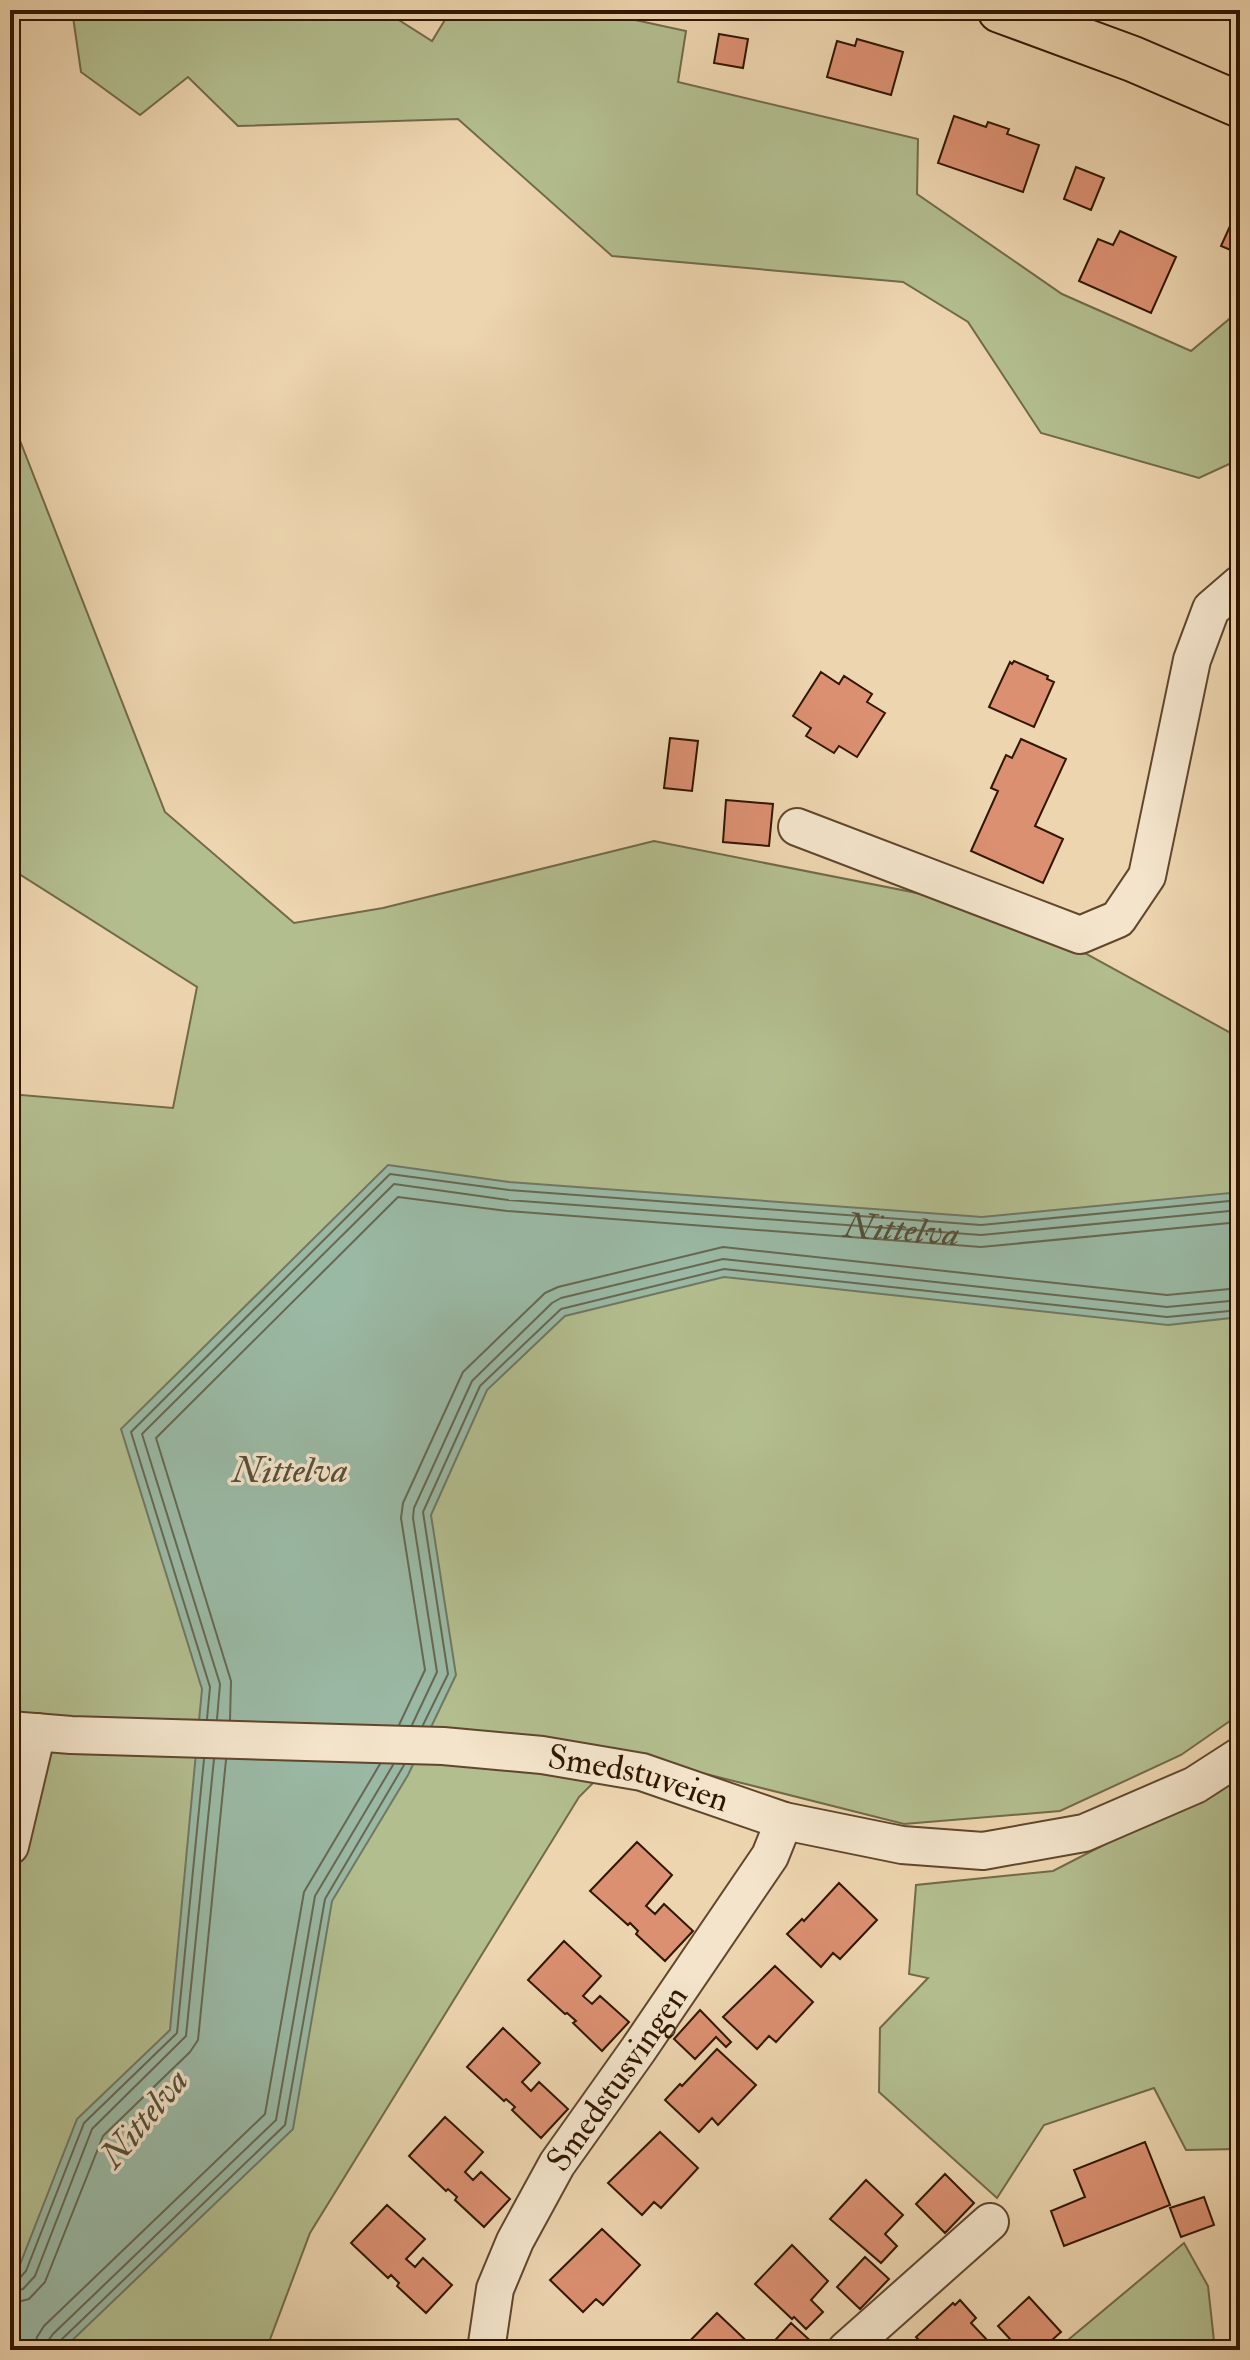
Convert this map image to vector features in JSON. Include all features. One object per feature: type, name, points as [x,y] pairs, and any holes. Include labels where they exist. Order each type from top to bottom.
[{"type":"main road","points":[[1000,10],[1133,59],[1240,105]]},
{"type":"street","points":[[797,827],[1080,935],[1118,919],[1147,876],[1192,660],[1201,634],[1211,609],[1240,584]]},
{"type":"street","points":[[10,1846],[39,1733]]},
{"type":"street","name":"Smedstuveien","points":[[39,1733],[443,1746],[542,1755],[642,1772],[784,1821],[902,1845],[983,1851],[1084,1833],[1195,1785],[1240,1756]]},
{"type":"street","name":"Smedstusvingen","points":[[486,2350],[495,2289],[515,2241],[557,2164],[770,1856],[784,1821]]},
{"type":"street","points":[[846,2350],[990,2222]]},
{"type":"shaded area","points":[[72,10],[383,10],[432,41],[451,10],[589,10],[686,31],[678,82],[918,139],[917,194],[1062,294],[1191,351],[1240,310],[1240,459],[1199,478],[1041,433],[968,322],[903,282],[612,256],[458,119],[238,126],[188,77],[140,115],[81,72]]},
{"type":"shaded area","points":[[10,415],[165,812],[294,923],[383,908],[654,841],[1008,911],[1240,1038],[1240,1714],[1181,1755],[1060,1811],[904,1824],[623,1753],[579,1797],[310,2233],[266,2350],[10,2350],[10,1754],[14,1738],[10,1735],[10,1094],[173,1108],[197,987],[13,870],[10,863]]},
{"type":"shaded area","points":[[1240,1775],[1240,2149],[1186,2150],[1154,2088],[1044,2125],[997,2198],[879,2092],[880,2028],[928,1978],[909,1974],[916,1885],[1053,1871]]},
{"type":"shaded area","points":[[1184,2243],[1208,2286],[1215,2350],[1056,2350]]},
{"type":"water","name":"Nittelva","points":[[388,1165],[509,1182],[982,1217],[1240,1192],[1240,1317],[1168,1325],[724,1277],[565,1316],[487,1390],[431,1515],[456,1675],[408,1775],[332,1901],[293,2129],[62,2350],[10,2350],[10,2277],[19,2267],[77,2119],[170,2030],[202,1689],[121,1429]]},
{"type":"building","points":[[719,34],[748,39],[743,68],[714,63]]},
{"type":"building","points":[[857,39],[903,52],[891,95],[827,77],[837,41],[855,46]]},
{"type":"building","points":[[954,116],[986,127],[988,122],[1009,129],[1007,134],[1039,145],[1023,192],[938,163]]},
{"type":"building","points":[[1076,167],[1104,178],[1091,210],[1064,199]]},
{"type":"building","points":[[1240,204],[1240,254],[1221,246]]},
{"type":"building","points":[[1120,231],[1176,257],[1151,313],[1079,281],[1098,239],[1113,245]]},
{"type":"building","points":[[1014,661],[1048,676],[1047,679],[1054,682],[1034,727],[989,707],[1010,662],[1012,664]]},
{"type":"building","points":[[821,672],[839,684],[844,676],[872,694],[867,702],[885,713],[857,757],[839,746],[834,753],[806,736],[811,728],[793,716]]},
{"type":"building","points":[[670,738],[698,741],[692,791],[664,788]]},
{"type":"building","points":[[1021,739],[1066,759],[1035,826],[1063,839],[1043,883],[971,851],[998,791],[991,788],[1006,755],[1012,758]]},
{"type":"building","points":[[726,800],[773,804],[769,846],[723,842]]},
{"type":"building","points":[[637,1842],[672,1875],[646,1906],[655,1914],[664,1904],[693,1931],[665,1961],[636,1934],[638,1931],[630,1923],[628,1925],[590,1891]]},
{"type":"building","points":[[839,1883],[877,1920],[840,1959],[833,1953],[821,1967],[787,1934],[802,1919],[804,1921]]},
{"type":"building","points":[[564,1941],[601,1976],[583,1996],[592,2004],[600,1996],[629,2022],[602,2051],[573,2023],[576,2021],[528,1980]]},
{"type":"building","points":[[775,1966],[813,2002],[776,2042],[769,2036],[757,2049],[723,2017]]},
{"type":"building","points":[[700,2010],[731,2042],[726,2047],[716,2037],[695,2059],[674,2039]]},
{"type":"building","points":[[503,2028],[540,2063],[522,2082],[531,2091],[539,2082],[568,2109],[541,2138],[512,2110],[515,2107],[506,2099],[504,2101],[467,2067]]},
{"type":"building","points":[[717,2049],[756,2085],[718,2125],[712,2118],[699,2132],[665,2100]]},
{"type":"building","points":[[445,2117],[483,2152],[465,2172],[473,2180],[481,2172],[510,2199],[484,2227],[455,2200],[457,2197],[448,2189],[446,2191],[409,2156]]},
{"type":"building","points":[[660,2132],[698,2168],[661,2208],[654,2202],[642,2215],[608,2183]]},
{"type":"building","points":[[1145,2142],[1170,2205],[1064,2246],[1051,2211],[1085,2197],[1074,2170]]},
{"type":"building","points":[[945,2174],[974,2203],[945,2233],[916,2204]]},
{"type":"building","points":[[866,2180],[903,2215],[885,2234],[897,2246],[881,2263],[830,2219]]},
{"type":"building","points":[[1204,2197],[1214,2225],[1181,2237],[1170,2208]]},
{"type":"building","points":[[387,2205],[425,2239],[406,2259],[415,2267],[423,2258],[452,2285],[426,2313],[397,2286],[399,2283],[391,2275],[388,2278],[351,2243]]},
{"type":"building","points":[[602,2229],[640,2265],[603,2305],[596,2299],[583,2312],[550,2280]]},
{"type":"building","points":[[792,2245],[828,2281],[811,2300],[823,2312],[806,2329],[755,2284]]},
{"type":"building","points":[[865,2257],[889,2279],[860,2309],[837,2287]]},
{"type":"building","points":[[1029,2297],[1061,2332],[1041,2350],[1020,2350],[998,2326]]},
{"type":"building","points":[[960,2300],[976,2318],[971,2323],[989,2342],[981,2350],[928,2350],[916,2337]]},
{"type":"building","points":[[717,2313],[754,2348],[681,2350]]},
{"type":"building","points":[[791,2323],[815,2345],[811,2350],[766,2350]]}]
